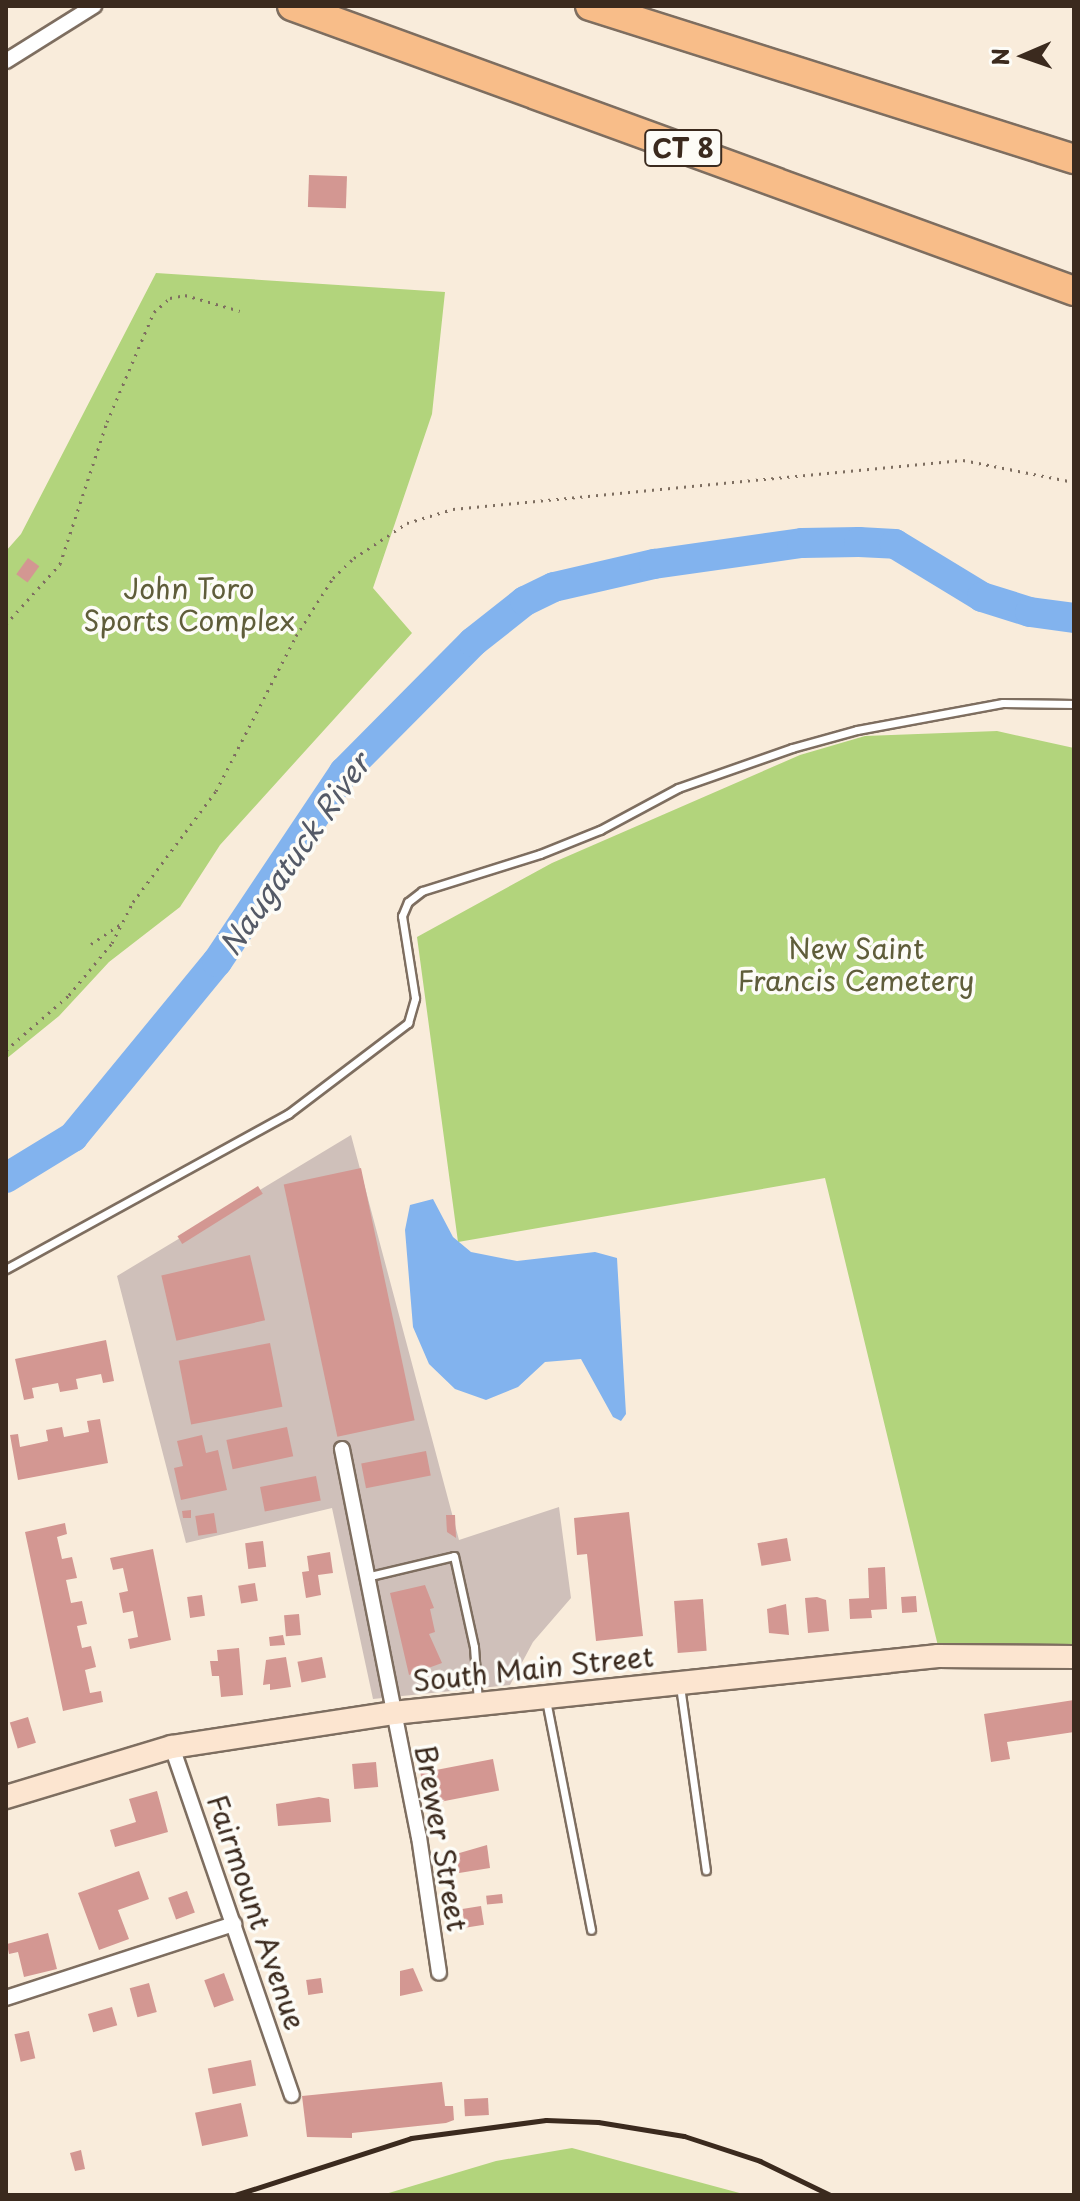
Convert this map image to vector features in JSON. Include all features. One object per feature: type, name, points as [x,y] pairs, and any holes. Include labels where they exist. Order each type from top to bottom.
[{"type":"highway","name":"CT 8","points":[[292,6],[1074,291]]},
{"type":"highway","points":[[590,6],[1074,159]]},
{"type":"main road","name":"South Main Street","points":[[6,1797],[172,1747],[393,1713],[938,1656],[1074,1657]]},
{"type":"street","points":[[6,61],[94,6]]},
{"type":"street","name":"Brewer Street","points":[[342,1449],[419,1837],[439,1973]]},
{"type":"street","name":"Fairmount Avenue","points":[[172,1747],[292,2095]]},
{"type":"street","points":[[6,1998],[234,1924]]},
{"type":"lane","points":[[6,1269],[288,1114],[408,1023],[415,998],[402,916],[408,902],[422,891],[552,849],[678,788],[792,748],[857,730],[1003,703],[1074,704]]},
{"type":"lane","points":[[366,1577],[454,1556],[474,1647],[478,1704]]},
{"type":"lane","points":[[680,1684],[706,1870]]},
{"type":"lane","points":[[545,1698],[591,1930]]},
{"type":"path","points":[[6,624],[60,564],[107,422],[154,312],[170,298],[185,295],[240,311]]},
{"type":"path","points":[[6,1050],[69,995],[112,943],[121,924],[216,791],[296,636],[333,578],[378,540],[407,523],[453,509],[963,460],[1074,482]]},
{"type":"path","points":[[91,944],[121,924]]},
{"type":"shaded area","points":[[351,1135],[459,1540],[559,1507],[571,1598],[533,1642],[510,1685],[373,1699],[332,1508],[186,1543],[117,1276]]},
{"type":"green space","name":"John Toro Sports Complex","points":[[156,273],[445,292],[432,414],[373,588],[412,633],[220,845],[180,907],[109,962],[59,1016],[6,1059],[6,551],[21,534]]},
{"type":"green space","name":"New Saint Francis Cemetery","points":[[997,731],[1074,748],[1074,1646],[938,1646],[825,1178],[458,1242],[417,937],[552,863],[800,755],[865,736]]},
{"type":"green space","points":[[572,2148],[747,2195],[382,2195],[496,2161]]},
{"type":"water","points":[[433,1199],[453,1237],[471,1252],[517,1261],[595,1252],[617,1258],[626,1414],[621,1421],[613,1417],[581,1359],[545,1362],[518,1387],[486,1400],[455,1389],[429,1364],[413,1327],[405,1230],[410,1205]]},
{"type":"building","points":[[309,175],[347,176],[346,208],[308,207]]},
{"type":"building","points":[[28,558],[39,566],[28,582],[16,574]]},
{"type":"building","points":[[361,1168],[415,1420],[337,1437],[284,1184]]},
{"type":"building","points":[[258,1186],[263,1194],[182,1244],[177,1236]]},
{"type":"building","points":[[250,1255],[265,1320],[176,1341],[161,1275]]},
{"type":"building","points":[[106,1340],[114,1381],[103,1383],[101,1374],[76,1379],[78,1389],[60,1392],[58,1383],[32,1388],[34,1398],[24,1400],[15,1359]]},
{"type":"building","points":[[270,1343],[282,1407],[191,1425],[179,1361]]},
{"type":"building","points":[[100,1419],[108,1463],[18,1480],[10,1435],[18,1434],[20,1447],[48,1441],[46,1430],[62,1427],[64,1437],[89,1432],[87,1421]]},
{"type":"building","points":[[287,1427],[293,1456],[233,1469],[226,1440]]},
{"type":"building","points":[[202,1435],[206,1453],[218,1450],[227,1490],[181,1500],[174,1468],[183,1466],[177,1441]]},
{"type":"building","points":[[426,1451],[431,1476],[366,1488],[361,1464]]},
{"type":"building","points":[[316,1476],[321,1501],[265,1511],[260,1487]]},
{"type":"building","points":[[191,1510],[191,1518],[183,1518],[182,1511]]},
{"type":"building","points":[[629,1512],[643,1636],[596,1641],[587,1554],[577,1555],[574,1518]]},
{"type":"building","points":[[214,1513],[217,1533],[198,1536],[195,1516]]},
{"type":"building","points":[[446,1515],[455,1515],[456,1538],[447,1532]]},
{"type":"building","points":[[65,1523],[67,1534],[57,1537],[62,1559],[72,1557],[77,1578],[66,1580],[71,1603],[82,1601],[87,1624],[77,1626],[82,1648],[91,1646],[96,1667],[85,1670],[90,1693],[101,1691],[103,1702],[63,1711],[25,1532]]},
{"type":"building","points":[[787,1538],[791,1561],[761,1566],[757,1543]]},
{"type":"building","points":[[263,1541],[266,1567],[248,1569],[245,1543]]},
{"type":"building","points":[[153,1549],[171,1640],[130,1649],[128,1639],[138,1637],[133,1611],[123,1613],[119,1593],[128,1591],[123,1568],[113,1570],[110,1558]]},
{"type":"building","points":[[330,1552],[333,1573],[318,1575],[321,1595],[306,1598],[302,1572],[309,1571],[307,1556]]},
{"type":"building","points":[[885,1567],[887,1609],[871,1610],[872,1618],[850,1619],[849,1599],[869,1598],[868,1568]]},
{"type":"building","points":[[255,1583],[258,1601],[241,1603],[238,1586]]},
{"type":"building","points":[[425,1585],[434,1608],[430,1609],[435,1632],[429,1634],[442,1663],[409,1675],[390,1593]]},
{"type":"building","points":[[202,1595],[205,1616],[190,1618],[187,1597]]},
{"type":"building","points":[[916,1596],[917,1612],[902,1613],[901,1597]]},
{"type":"building","points":[[805,1598],[826,1600],[829,1631],[808,1633]]},
{"type":"building","points":[[703,1599],[707,1651],[678,1653],[674,1601]]},
{"type":"building","points":[[786,1604],[789,1635],[769,1633],[767,1609]]},
{"type":"building","points":[[299,1614],[301,1635],[286,1636],[284,1615]]},
{"type":"building","points":[[283,1635],[285,1645],[270,1646],[269,1637]]},
{"type":"building","points":[[239,1648],[243,1695],[221,1697],[219,1676],[212,1676],[210,1661],[218,1661],[217,1650]]},
{"type":"building","points":[[286,1657],[291,1687],[270,1690],[270,1684],[263,1685],[266,1660]]},
{"type":"building","points":[[322,1657],[326,1678],[301,1682],[297,1662]]},
{"type":"building","points":[[1074,1700],[1074,1732],[1007,1742],[1010,1759],[991,1762],[984,1714]]},
{"type":"building","points":[[28,1717],[36,1743],[18,1748],[10,1723]]},
{"type":"building","points":[[493,1759],[499,1790],[426,1805],[420,1773]]},
{"type":"building","points":[[376,1762],[378,1787],[354,1789],[352,1764]]},
{"type":"building","points":[[157,1791],[168,1832],[115,1847],[110,1830],[136,1822],[129,1799]]},
{"type":"building","points":[[319,1797],[329,1799],[331,1822],[278,1826],[276,1804]]},
{"type":"building","points":[[487,1845],[490,1868],[459,1873],[456,1854]]},
{"type":"building","points":[[139,1871],[149,1899],[118,1910],[129,1939],[99,1950],[78,1893]]},
{"type":"building","points":[[187,1891],[195,1913],[176,1919],[168,1898]]},
{"type":"building","points":[[502,1894],[503,1903],[487,1905],[486,1896]]},
{"type":"building","points":[[481,1906],[484,1925],[465,1928],[462,1909]]},
{"type":"building","points":[[48,1933],[57,1969],[24,1977],[18,1952],[9,1954],[7,1944]]},
{"type":"building","points":[[413,1968],[423,1991],[400,1996],[400,1971]]},
{"type":"building","points":[[224,1973],[234,2000],[214,2007],[204,1980]]},
{"type":"building","points":[[321,1978],[323,1993],[308,1995],[306,1980]]},
{"type":"building","points":[[149,1983],[157,2012],[137,2017],[130,1988]]},
{"type":"building","points":[[112,2007],[117,2025],[93,2032],[88,2014]]},
{"type":"building","points":[[29,2031],[35,2058],[21,2062],[14,2034]]},
{"type":"building","points":[[251,2060],[256,2086],[213,2094],[208,2068]]},
{"type":"building","points":[[442,2082],[445,2106],[453,2106],[454,2120],[352,2133],[352,2138],[307,2137],[302,2096]]},
{"type":"building","points":[[488,2098],[489,2115],[465,2116],[464,2099]]},
{"type":"building","points":[[241,2103],[248,2136],[202,2146],[195,2113]]},
{"type":"building","points":[[81,2150],[85,2169],[75,2171],[70,2153]]},
{"type":"waterway","name":"Naugatuck River","points":[[6,1178],[73,1137],[217,962],[344,772],[473,642],[525,601],[554,587],[654,564],[802,543],[859,542],[895,544],[982,597],[1030,612],[1074,618]]},
{"type":"railway","points":[[235,2195],[411,2138],[546,2120],[598,2122],[684,2136],[760,2161],[830,2195]]}]
